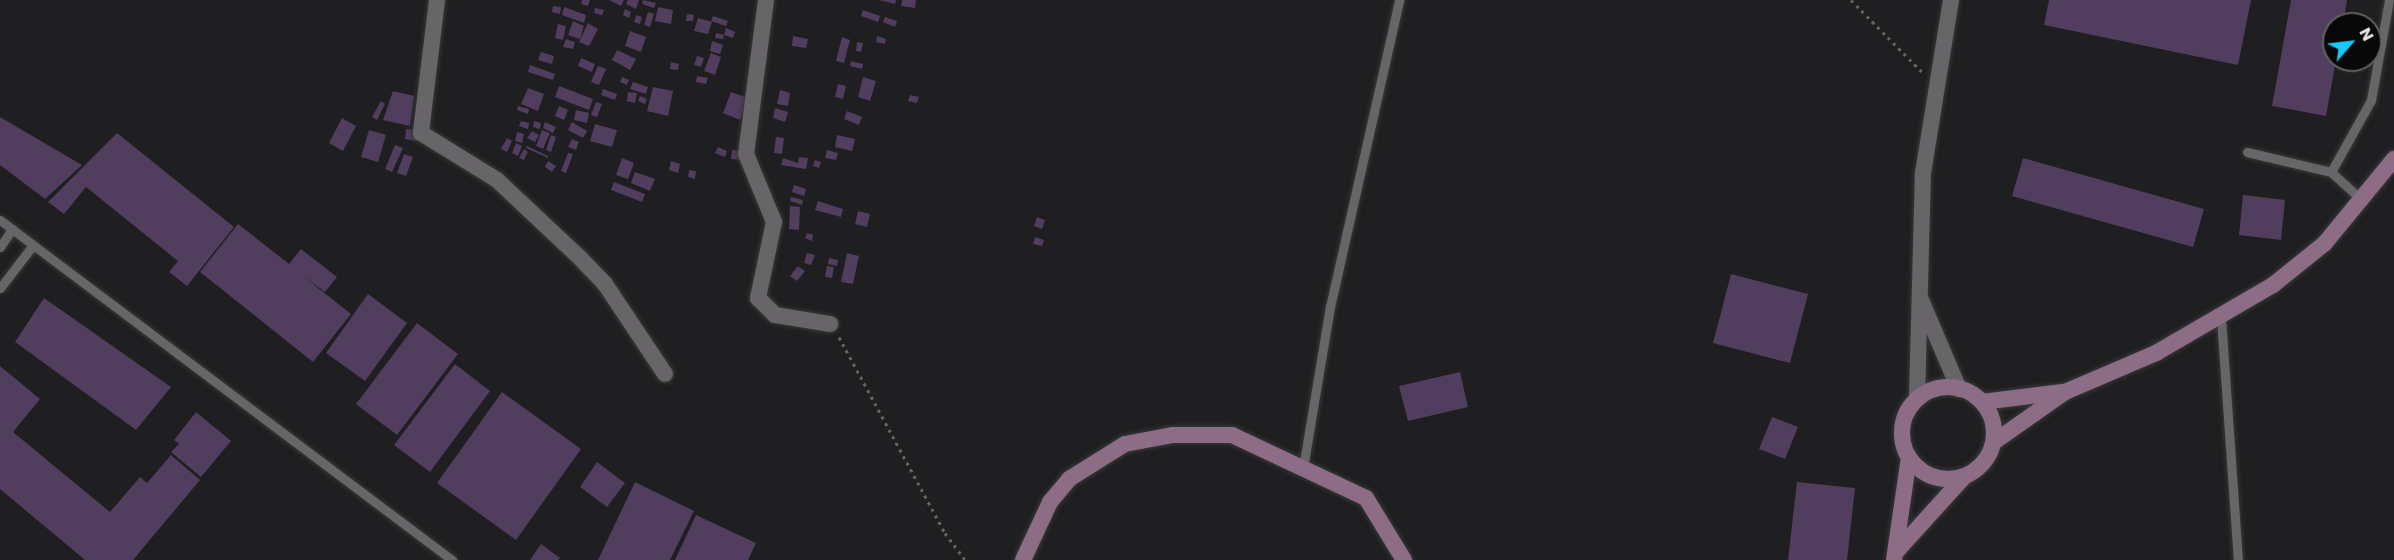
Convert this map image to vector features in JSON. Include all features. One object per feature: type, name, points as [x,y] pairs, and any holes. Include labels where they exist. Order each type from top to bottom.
[{"type":"main road","points":[[1895,556],[1964,477],[1983,463],[1994,442],[2065,392],[2221,318],[2316,250],[2363,201],[2394,159]]},
{"type":"main road","points":[[1895,556],[1909,457],[1903,426],[1917,399],[1930,391],[1959,388],[1982,402],[1992,421],[1994,442]]},
{"type":"main road","points":[[1982,402],[2065,392]]},
{"type":"main road","points":[[1023,560],[1050,502],[1069,479],[1125,444],[1173,435],[1232,435],[1366,498],[1404,560]]},
{"type":"main road","points":[[1909,457],[1933,477],[1964,477]]},
{"type":"street","points":[[437,0],[421,133],[497,180],[580,258],[605,284],[665,374]]},
{"type":"street","points":[[766,0],[746,154],[774,222],[758,298],[775,315],[830,324]]},
{"type":"street","points":[[1917,399],[1923,173],[1935,85],[1951,0]]},
{"type":"street","points":[[1918,294],[1959,388]]},
{"type":"lane","points":[[1303,468],[1330,308],[1399,0]]},
{"type":"lane","points":[[2331,172],[2371,100],[2389,0]]},
{"type":"lane","points":[[2247,152],[2331,172],[2363,201]]},
{"type":"lane","points":[[0,220],[452,560]]},
{"type":"lane","points":[[0,247],[12,229]]},
{"type":"lane","points":[[0,288],[33,245]]},
{"type":"lane","points":[[2221,318],[2238,560]]},
{"type":"path","points":[[1851,0],[1935,85]]},
{"type":"path","points":[[830,324],[945,532],[965,560]]},
{"type":"building","points":[[582,0],[590,0],[588,6],[581,4]]},
{"type":"building","points":[[609,0],[624,0],[621,6]]},
{"type":"building","points":[[628,0],[639,0],[636,9],[626,4]]},
{"type":"building","points":[[643,0],[656,3],[654,8],[642,4]]},
{"type":"building","points":[[879,0],[896,0],[895,4]]},
{"type":"building","points":[[902,0],[916,0],[915,8],[901,6]]},
{"type":"building","points":[[2049,0],[2251,0],[2238,65],[2044,25]]},
{"type":"building","points":[[2291,0],[2347,0],[2345,12],[2322,12],[2322,72],[2334,72],[2326,116],[2272,106]]},
{"type":"building","points":[[553,6],[561,7],[560,14],[552,12]]},
{"type":"building","points":[[564,7],[586,15],[584,23],[562,15]]},
{"type":"building","points":[[658,7],[673,10],[671,24],[655,21]]},
{"type":"building","points":[[595,8],[604,10],[602,15],[594,13]]},
{"type":"building","points":[[625,9],[631,12],[629,18],[623,15]]},
{"type":"building","points":[[863,10],[880,16],[878,22],[861,16]]},
{"type":"building","points":[[648,12],[654,14],[650,27],[644,25]]},
{"type":"building","points":[[687,14],[694,15],[693,21],[686,21]]},
{"type":"building","points":[[636,15],[642,17],[640,24],[634,22]]},
{"type":"building","points":[[713,16],[728,21],[726,26],[711,21]]},
{"type":"building","points":[[885,17],[897,21],[895,27],[883,22]]},
{"type":"building","points":[[698,18],[712,22],[708,34],[694,31]]},
{"type":"building","points":[[573,21],[584,26],[580,39],[568,35]]},
{"type":"building","points":[[588,23],[598,29],[589,46],[579,42]]},
{"type":"building","points":[[558,24],[566,26],[563,40],[555,38]]},
{"type":"building","points":[[726,28],[735,32],[733,38],[724,35]]},
{"type":"building","points":[[630,31],[646,37],[641,52],[625,46]]},
{"type":"building","points":[[716,33],[724,35],[723,39],[715,38]]},
{"type":"building","points":[[793,36],[808,39],[806,48],[792,46]]},
{"type":"building","points":[[877,36],[886,39],[885,44],[876,42]]},
{"type":"building","points":[[842,37],[850,40],[844,63],[836,61]]},
{"type":"building","points":[[566,39],[575,42],[573,49],[563,47]]},
{"type":"building","points":[[712,41],[723,45],[720,54],[710,51]]},
{"type":"building","points":[[857,42],[863,43],[861,52],[856,51]]},
{"type":"building","points":[[617,50],[636,59],[630,70],[612,60]]},
{"type":"building","points":[[541,52],[554,56],[552,64],[538,60]]},
{"type":"building","points":[[711,53],[721,57],[715,75],[704,71]]},
{"type":"building","points":[[697,56],[704,58],[701,67],[694,65]]},
{"type":"building","points":[[581,58],[595,64],[592,72],[578,66]]},
{"type":"building","points":[[851,61],[863,64],[862,69],[850,66]]},
{"type":"building","points":[[671,62],[679,64],[678,70],[670,69]]},
{"type":"building","points":[[530,65],[555,74],[553,80],[528,72]]},
{"type":"building","points":[[598,66],[606,69],[599,85],[591,82]]},
{"type":"building","points":[[697,76],[708,78],[706,84],[696,82]]},
{"type":"building","points":[[622,77],[629,80],[627,85],[620,82]]},
{"type":"building","points":[[863,77],[876,81],[870,101],[858,97]]},
{"type":"building","points":[[633,82],[648,87],[646,94],[630,89]]},
{"type":"building","points":[[838,84],[846,86],[843,99],[835,97]]},
{"type":"building","points":[[559,86],[593,99],[589,110],[555,97]]},
{"type":"building","points":[[653,87],[673,91],[668,116],[647,111]]},
{"type":"building","points":[[528,88],[544,94],[538,111],[521,104]]},
{"type":"building","points":[[603,89],[617,94],[615,100],[601,95]]},
{"type":"building","points":[[780,90],[790,93],[788,106],[777,104]]},
{"type":"building","points":[[393,91],[414,96],[410,126],[383,120]]},
{"type":"building","points":[[628,92],[637,93],[635,103],[627,101]]},
{"type":"building","points":[[731,92],[748,98],[740,120],[723,113]]},
{"type":"building","points":[[910,95],[919,97],[917,103],[908,101]]},
{"type":"building","points":[[640,96],[647,99],[645,104],[638,101]]},
{"type":"building","points":[[381,101],[385,104],[377,120],[372,117]]},
{"type":"building","points":[[596,102],[602,104],[597,117],[591,115]]},
{"type":"building","points":[[518,106],[529,109],[528,114],[517,110]]},
{"type":"building","points":[[559,106],[568,110],[564,120],[555,116]]},
{"type":"building","points":[[775,108],[788,112],[785,122],[773,118]]},
{"type":"building","points":[[576,110],[589,113],[587,123],[574,120]]},
{"type":"building","points":[[847,111],[862,117],[859,125],[844,119]]},
{"type":"building","points":[[0,117],[82,165],[45,199],[0,165]]},
{"type":"building","points":[[342,118],[356,126],[343,151],[329,143]]},
{"type":"building","points":[[521,121],[529,123],[528,129],[519,126]]},
{"type":"building","points":[[534,121],[541,123],[540,129],[533,127]]},
{"type":"building","points":[[545,122],[556,127],[553,133],[543,128]]},
{"type":"building","points":[[572,122],[587,131],[583,138],[568,130]]},
{"type":"building","points":[[595,124],[617,130],[612,147],[590,141]]},
{"type":"building","points":[[406,129],[417,130],[416,141],[405,139]]},
{"type":"building","points":[[369,130],[386,135],[378,162],[361,157]]},
{"type":"building","points":[[542,130],[550,133],[543,149],[536,146]]},
{"type":"building","points":[[532,131],[539,135],[535,142],[527,138]]},
{"type":"building","points":[[517,132],[524,134],[522,143],[515,141]]},
{"type":"building","points":[[117,133],[234,227],[187,286],[169,272],[178,261],[86,187],[64,214],[48,202]]},
{"type":"building","points":[[551,135],[556,137],[551,152],[546,150]]},
{"type":"building","points":[[837,135],[855,139],[852,151],[835,147]]},
{"type":"building","points":[[776,137],[784,138],[782,154],[774,153]]},
{"type":"building","points":[[507,138],[512,141],[507,152],[501,149]]},
{"type":"building","points":[[572,139],[579,142],[576,150],[568,147]]},
{"type":"building","points":[[516,143],[522,146],[518,156],[512,153]]},
{"type":"building","points":[[395,145],[403,148],[392,172],[385,169]]},
{"type":"building","points":[[527,146],[548,156],[548,158],[526,148]]},
{"type":"building","points":[[718,147],[727,151],[725,157],[715,153]]},
{"type":"building","points":[[524,149],[528,152],[524,160],[519,158]]},
{"type":"building","points":[[732,150],[743,151],[742,160],[731,159]]},
{"type":"building","points":[[827,150],[838,153],[836,160],[825,158]]},
{"type":"building","points":[[568,153],[573,154],[566,173],[561,171]]},
{"type":"building","points":[[404,154],[413,157],[406,176],[397,173]]},
{"type":"building","points":[[799,157],[808,158],[806,169],[781,165],[783,158],[798,163]]},
{"type":"building","points":[[622,158],[634,163],[628,179],[616,175]]},
{"type":"building","points":[[2023,158],[2204,209],[2193,247],[2012,196]]},
{"type":"building","points":[[815,160],[821,162],[819,168],[813,166]]},
{"type":"building","points":[[548,161],[556,166],[552,172],[545,167]]},
{"type":"building","points":[[671,161],[680,164],[678,173],[669,170]]},
{"type":"building","points":[[689,170],[696,171],[695,179],[688,177]]},
{"type":"building","points":[[635,172],[655,179],[650,191],[631,183]]},
{"type":"building","points":[[614,182],[645,194],[642,202],[611,190]]},
{"type":"building","points":[[794,185],[806,189],[804,196],[792,192]]},
{"type":"building","points":[[2243,195],[2285,200],[2281,240],[2239,235]]},
{"type":"building","points":[[791,197],[803,200],[802,205],[790,201]]},
{"type":"building","points":[[818,201],[843,209],[841,217],[815,210]]},
{"type":"building","points":[[790,206],[800,207],[799,230],[789,229]]},
{"type":"building","points":[[858,211],[870,214],[867,227],[855,224]]},
{"type":"building","points":[[1037,217],[1045,220],[1042,229],[1034,226]]},
{"type":"building","points":[[238,224],[289,264],[301,249],[337,277],[325,292],[303,276],[351,314],[313,362],[200,272]]},
{"type":"building","points":[[807,233],[813,235],[812,241],[805,238]]},
{"type":"building","points":[[1035,237],[1044,240],[1042,246],[1033,244]]},
{"type":"building","points":[[807,253],[815,255],[811,265],[804,263]]},
{"type":"building","points":[[847,253],[859,256],[853,284],[841,282]]},
{"type":"building","points":[[829,258],[838,260],[837,266],[828,264]]},
{"type":"building","points":[[798,266],[805,271],[797,281],[790,276]]},
{"type":"building","points":[[827,266],[834,267],[832,278],[825,277]]},
{"type":"building","points":[[1731,274],[1808,294],[1790,363],[1713,343]]},
{"type":"building","points":[[368,294],[407,323],[365,381],[326,353]]},
{"type":"building","points":[[44,298],[171,387],[136,430],[15,342]]},
{"type":"building","points":[[417,323],[458,354],[397,435],[356,404]]},
{"type":"building","points":[[455,364],[490,391],[430,472],[394,445]]},
{"type":"building","points":[[0,366],[40,399],[13,432],[110,512],[140,477],[147,483],[171,455],[200,480],[133,560],[85,560],[0,489]]},
{"type":"building","points":[[1460,372],[1468,407],[1408,421],[1399,386]]},
{"type":"building","points":[[502,392],[581,449],[516,540],[437,483]]},
{"type":"building","points":[[196,412],[231,441],[201,477],[171,452],[179,444],[174,440]]},
{"type":"building","points":[[1772,417],[1798,427],[1785,459],[1759,449]]},
{"type":"building","points":[[597,462],[625,483],[607,507],[580,487]]},
{"type":"building","points":[[635,482],[694,511],[670,560],[598,560]]},
{"type":"building","points":[[1797,482],[1855,488],[1847,560],[1788,560]]},
{"type":"building","points":[[696,515],[756,543],[748,560],[675,560]]},
{"type":"building","points":[[541,544],[560,558],[558,560],[530,560]]}]
